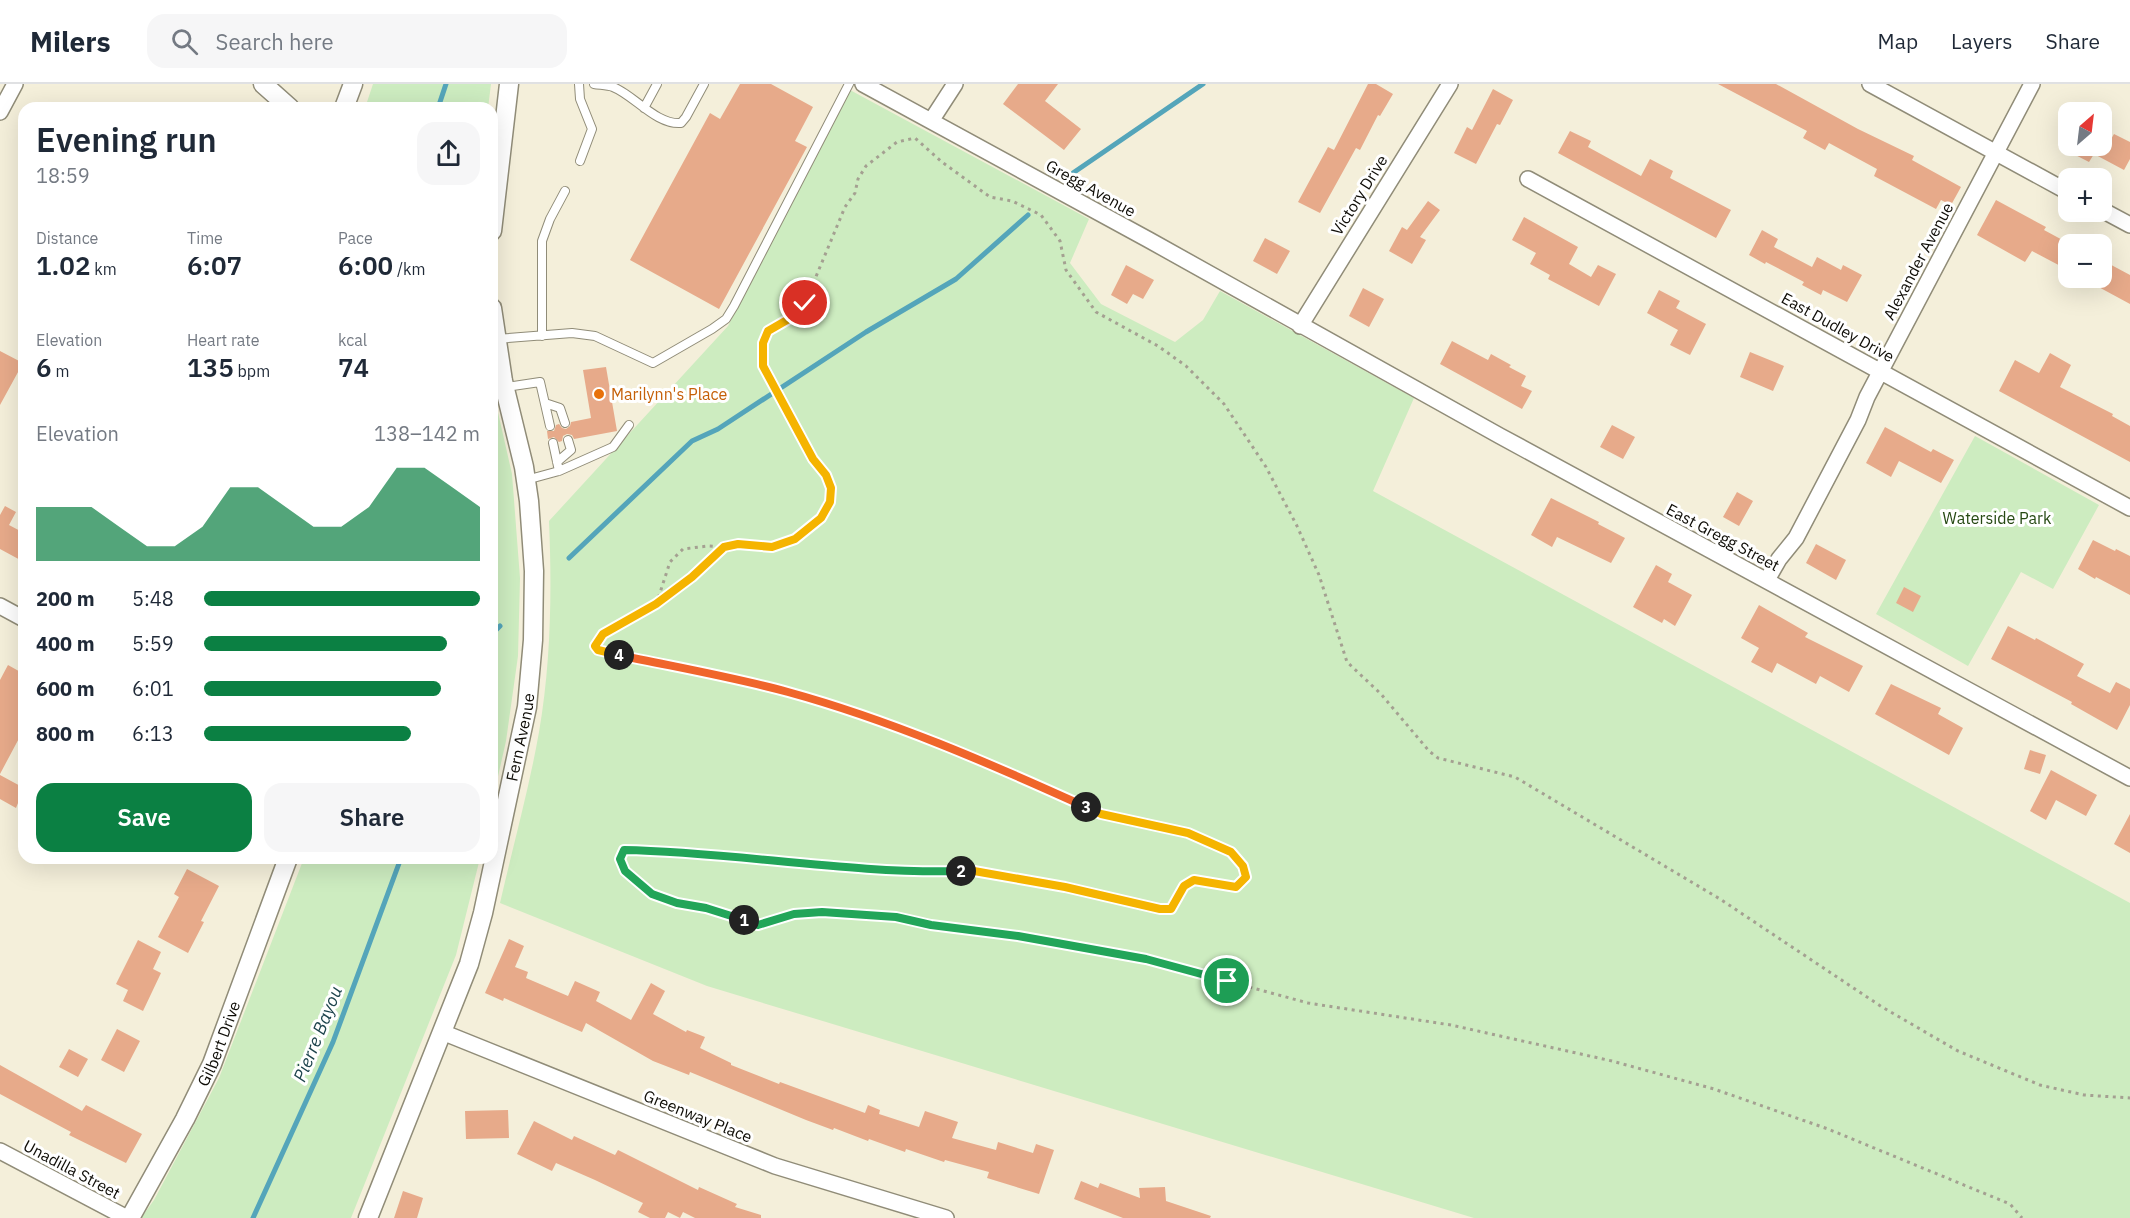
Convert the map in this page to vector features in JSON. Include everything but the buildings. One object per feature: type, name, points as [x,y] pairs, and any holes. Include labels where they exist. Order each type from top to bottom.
[{"type":"street","points":[[0,112],[15,84]]},
{"type":"street","points":[[262,84],[283,102]]},
{"type":"street","points":[[346,102],[353,84]]},
{"type":"street","points":[[498,179],[509,84]]},
{"type":"street","name":"Gregg Avenue","points":[[863,84],[1300,326]]},
{"type":"street","points":[[931,121],[955,84]]},
{"type":"street","name":"Victory Drive","points":[[1300,326],[1450,84]]},
{"type":"street","points":[[1870,84],[2058,186]]},
{"type":"street","name":"Alexander Avenue","points":[[1767,580],[1796,537],[1858,420],[1880,371],[2032,84]]},
{"type":"street","name":"East Dudley Drive","points":[[1528,179],[2130,508]]},
{"type":"street","points":[[2112,215],[2130,225]]},
{"type":"street","name":"East Gregg Street","points":[[1300,326],[2130,777]]},
{"type":"street","name":"Fern Avenue","points":[[498,353],[526,480],[534,571],[533,640],[527,707],[498,843]]},
{"type":"street","points":[[0,608],[18,616]]},
{"type":"street","name":"Gilbert Drive","points":[[129,1218],[185,1119],[212,1064],[286,864]]},
{"type":"street","name":"Fern Avenue","points":[[368,1218],[469,964],[493,864]]},
{"type":"street","name":"Greenway Place","points":[[442,1032],[775,1166],[946,1218]]},
{"type":"street","name":"Unadilla Street","points":[[0,1151],[129,1218]]},
{"type":"lane","points":[[579,84],[580,99],[592,129],[580,161]]},
{"type":"lane","points":[[594,84],[615,86],[644,108],[673,124],[681,123],[686,117],[704,84]]},
{"type":"lane","points":[[644,108],[657,84]]},
{"type":"lane","points":[[498,339],[572,333],[595,336],[653,363],[726,319],[849,84]]},
{"type":"lane","points":[[542,336],[542,241],[550,219],[565,191]]},
{"type":"lane","points":[[505,387],[540,382],[550,426]]},
{"type":"lane","points":[[545,404],[560,408],[565,423]]},
{"type":"lane","points":[[526,480],[559,471],[613,447],[629,425]]},
{"type":"lane","points":[[557,462],[570,450],[568,440]]},
{"type":"lane","points":[[554,442],[559,471]]},
{"type":"path","points":[[656,604],[670,562],[683,549],[738,544],[772,547],[795,539],[821,518],[830,502],[831,488],[826,475],[813,459],[763,366],[763,343],[768,331],[794,316],[805,303],[845,207],[855,193],[858,179],[866,166],[897,142],[915,138],[942,162],[990,196],[1012,201],[1041,215],[1060,241],[1066,270],[1096,312],[1158,346],[1186,366],[1224,404],[1266,467],[1297,526],[1319,575],[1347,662],[1381,694],[1429,751],[1438,758],[1515,777],[1720,899],[1882,1007],[1958,1051],[2040,1085],[2084,1095],[2130,1098]]},
{"type":"path","points":[[724,547],[692,577],[656,604],[603,634],[595,646],[598,650],[788,692],[888,724],[1014,774],[1101,814],[1188,833],[1231,852],[1243,866],[1246,877],[1236,887],[1194,880],[1184,886],[1171,909],[1160,909],[1065,887],[974,871],[925,872],[870,869],[624,850],[620,859],[625,871],[652,894],[758,925],[794,914],[822,912],[896,917],[931,925],[1018,936],[1146,959],[1308,1003],[1451,1025],[1612,1061],[1714,1089],[1828,1129],[2010,1204],[2022,1218]]},
{"type":"green space","points":[[373,84],[491,84],[489,102],[367,102]]},
{"type":"green space","points":[[850,90],[1089,219],[1070,263],[1101,304],[1175,342],[1203,320],[1220,291],[1414,398],[1373,491],[2130,903],[2130,1218],[1474,1218],[707,986],[500,903],[531,775],[543,706],[550,627],[549,521],[728,326]]},
{"type":"green space","points":[[498,412],[512,474],[520,578],[518,656],[506,741],[498,776]]},
{"type":"green space","name":"Waterside Park","points":[[1975,436],[2099,505],[2053,589],[2021,572],[1968,666],[1876,614]]},
{"type":"green space","points":[[302,864],[479,864],[456,955],[351,1218],[141,1218],[154,1200],[219,1078]]},
{"type":"waterway","name":"Pierre Bayou","points":[[440,102],[446,84]]},
{"type":"waterway","points":[[1070,175],[1203,84]]},
{"type":"waterway","points":[[569,558],[692,441],[718,429],[866,332],[956,279],[1028,215]]},
{"type":"waterway","name":"Pierre Bayou","points":[[253,1218],[333,1042],[399,864]]},
{"type":"place","name":"Marilynn's Place","points":[[599,394]]},
{"type":"route","points":[[805,303],[794,316],[768,331],[763,343],[763,366],[813,459],[826,475],[831,488],[830,502],[821,518],[795,539],[772,547],[738,544],[724,547],[692,577],[656,604],[603,634],[595,646],[598,650],[788,692],[888,724],[1014,774],[1101,814],[1188,833],[1231,852],[1243,866],[1246,877],[1236,887],[1194,880],[1184,886],[1171,909],[1160,909],[1065,887],[974,871],[925,872],[837,867],[624,850],[620,859],[625,871],[652,894],[758,925],[794,914],[822,912],[896,917],[931,925],[1018,936],[1146,959],[1227,981]]}]
